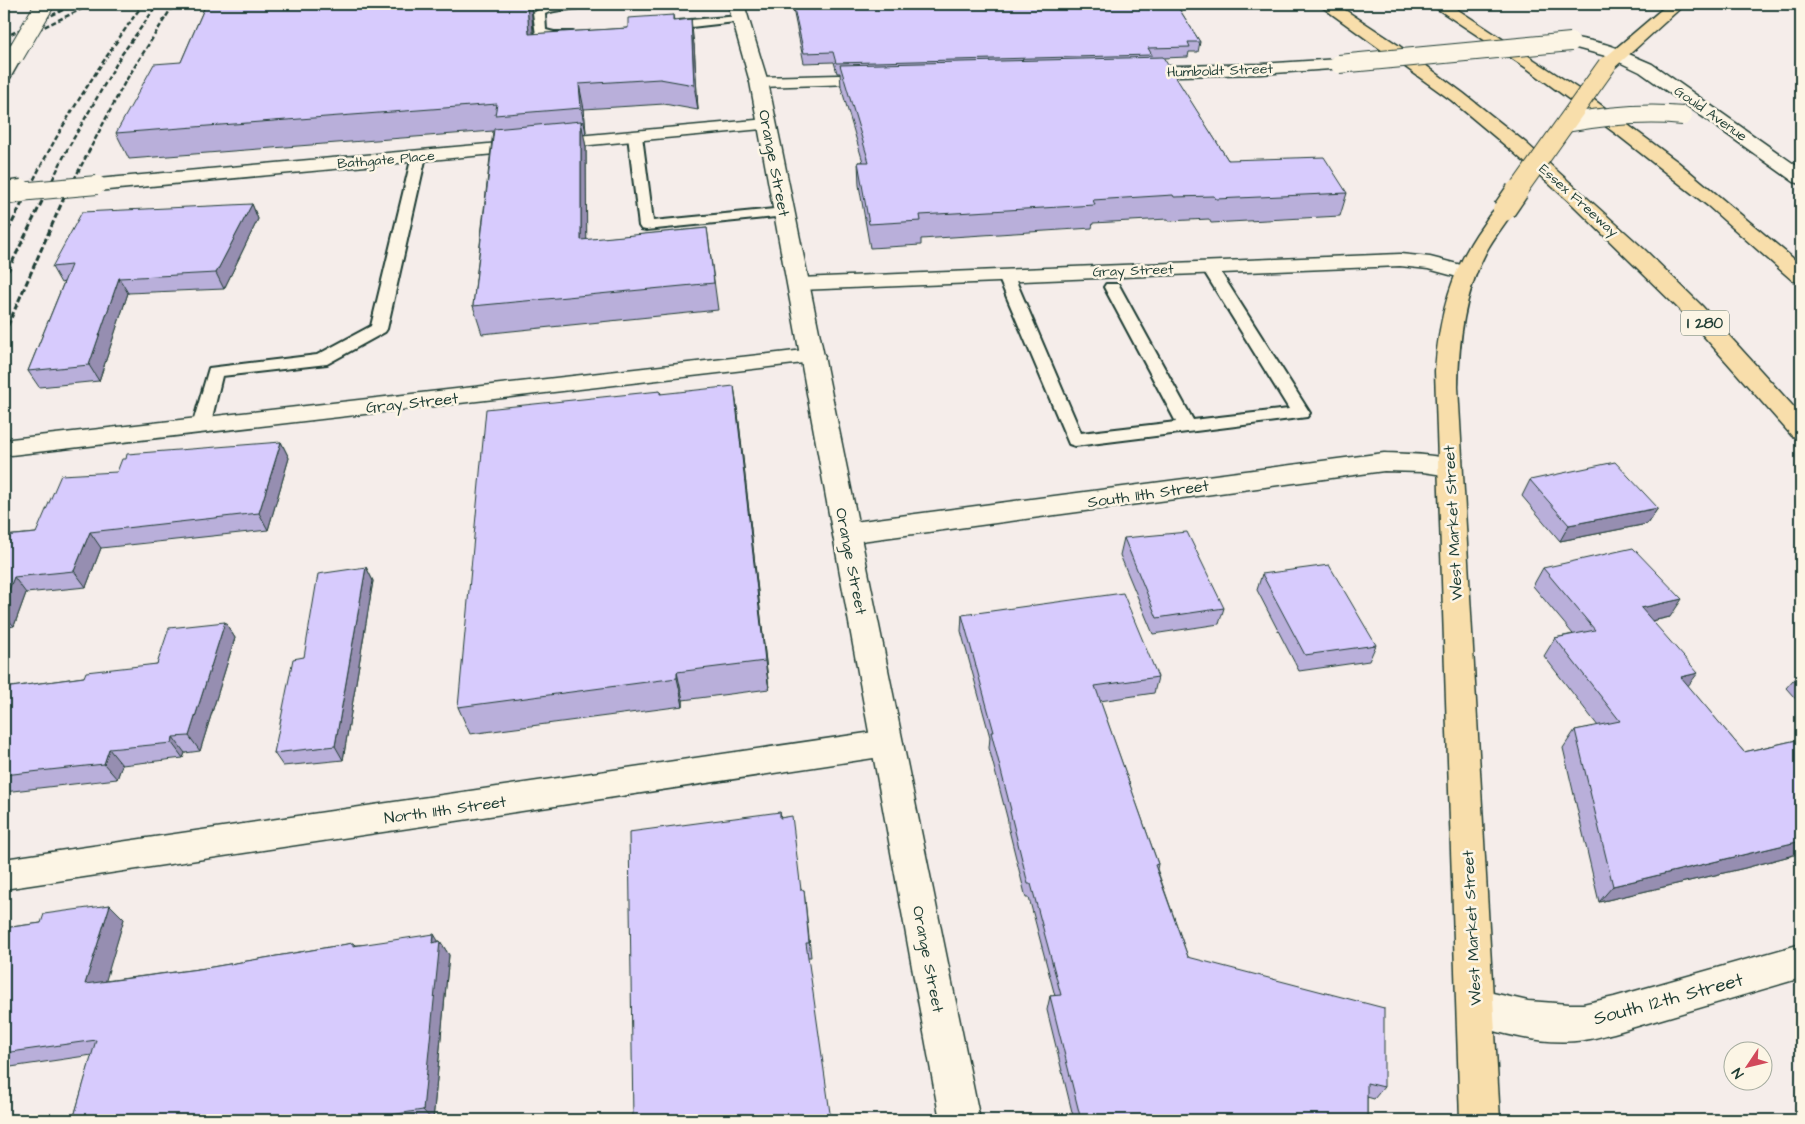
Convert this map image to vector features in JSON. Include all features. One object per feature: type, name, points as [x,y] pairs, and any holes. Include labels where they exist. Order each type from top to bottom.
[{"type":"main road","name":"Essex Freeway","points":[[1326,4],[1386,44],[1480,114],[1604,220],[1706,325],[1801,430]]},
{"type":"main road","points":[[1438,4],[1550,76],[1616,124],[1698,187],[1801,276]]},
{"type":"main road","name":"West Market Street","points":[[1480,1120],[1446,387],[1447,359],[1452,322],[1465,273],[1480,244],[1504,210],[1612,60],[1677,4]]},
{"type":"street","points":[[4,74],[45,4]]},
{"type":"street","name":"Orange Street","points":[[738,11],[759,82],[960,1120]]},
{"type":"street","name":"Humboldt Street","points":[[1124,72],[1262,69],[1339,64],[1571,42],[1596,47],[1612,60]]},
{"type":"street","name":"Gould Avenue","points":[[1612,60],[1646,68],[1801,178]]},
{"type":"street","points":[[759,82],[897,78]]},
{"type":"street","points":[[1566,123],[1626,113],[1644,112],[1683,116],[1742,136]]},
{"type":"street","name":"Bathgate Place","points":[[4,193],[767,124]]},
{"type":"street","name":"Gray Street","points":[[799,284],[1005,274],[1400,260],[1430,263],[1465,273]]},
{"type":"street","name":"Gray Street","points":[[11,447],[813,356]]},
{"type":"street","name":"South 11th Street","points":[[846,533],[1384,462],[1423,463],[1450,467]]},
{"type":"street","name":"North 11th Street","points":[[4,874],[887,743]]},
{"type":"street","name":"South 12th Street","points":[[1475,1007],[1516,1018],[1547,1022],[1582,1022],[1614,1015],[1801,961]]},
{"type":"lane","points":[[582,4],[550,7],[539,13],[540,32],[554,36],[583,34]]},
{"type":"lane","points":[[650,27],[738,11]]},
{"type":"lane","points":[[635,136],[646,226],[785,212]]},
{"type":"lane","points":[[201,426],[215,372],[321,360],[379,329],[419,156]]},
{"type":"lane","points":[[1005,274],[1075,440],[1301,413],[1210,268]]},
{"type":"lane","points":[[1112,287],[1187,426]]},
{"type":"building","points":[[206,4],[527,4],[529,34],[628,28],[628,18],[673,15],[673,21],[691,19],[694,85],[660,79],[579,84],[581,108],[495,115],[497,104],[116,133],[154,64],[181,62]]},
{"type":"building","points":[[793,4],[1176,4],[1200,42],[1188,42],[1190,47],[1148,48],[1152,55],[836,63],[833,52],[804,53]]},
{"type":"building","points":[[1163,57],[1228,160],[1324,157],[1347,193],[1216,199],[1214,196],[1174,197],[1173,195],[1093,200],[1095,205],[920,215],[921,221],[869,224],[858,162],[869,162],[840,65]]},
{"type":"building","points":[[581,121],[581,240],[707,228],[714,283],[473,306],[494,129]]},
{"type":"building","points":[[252,204],[216,273],[119,278],[89,365],[28,371],[71,265],[52,267],[82,212]]},
{"type":"building","points":[[734,386],[765,661],[677,672],[677,678],[458,707],[486,409],[660,391],[660,394]]},
{"type":"building","points":[[281,442],[259,513],[90,532],[74,571],[14,577],[4,602],[4,536],[36,533],[61,475],[117,472],[122,459],[126,459],[127,454]]},
{"type":"building","points":[[1615,462],[1658,508],[1569,525],[1530,480]]},
{"type":"building","points":[[1187,532],[1224,608],[1157,618],[1124,538]]},
{"type":"building","points":[[1633,548],[1682,599],[1641,608],[1698,673],[1681,677],[1744,752],[1801,739],[1801,841],[1613,886],[1575,730],[1620,721],[1555,638],[1595,630],[1543,568]]},
{"type":"building","points":[[1329,565],[1376,645],[1305,655],[1262,574]]},
{"type":"building","points":[[366,567],[335,746],[274,753],[293,659],[304,657],[318,574]]},
{"type":"building","points":[[1123,593],[1158,677],[1095,686],[1158,864],[1155,865],[1188,957],[1384,1008],[1384,1087],[1367,1083],[1367,1120],[1081,1120],[1050,996],[1061,995],[1031,884],[1028,884],[991,732],[994,732],[962,615]]},
{"type":"building","points":[[225,622],[189,736],[173,737],[172,743],[109,749],[104,764],[4,775],[4,688],[84,677],[86,672],[157,664],[169,628]]},
{"type":"building","points":[[780,812],[780,818],[792,816],[801,890],[804,890],[809,943],[806,943],[831,1120],[633,1120],[629,832]]},
{"type":"building","points":[[110,905],[85,984],[206,968],[353,943],[353,946],[434,934],[433,943],[440,941],[423,1110],[357,1120],[73,1120],[96,1040],[4,1053],[4,928],[41,923],[44,914]]},
{"type":"railway","points":[[4,37],[76,4]]},
{"type":"railway","points":[[4,46],[92,4]]},
{"type":"railway","points":[[27,193],[81,96],[143,4]]},
{"type":"railway","points":[[46,193],[67,150],[122,54],[158,4]]},
{"type":"railway","points":[[67,193],[125,82],[174,4]]},
{"type":"railway","points":[[4,279],[47,191]]},
{"type":"railway","points":[[4,334],[67,191]]},
{"type":"railway","points":[[4,239],[27,193]]}]
